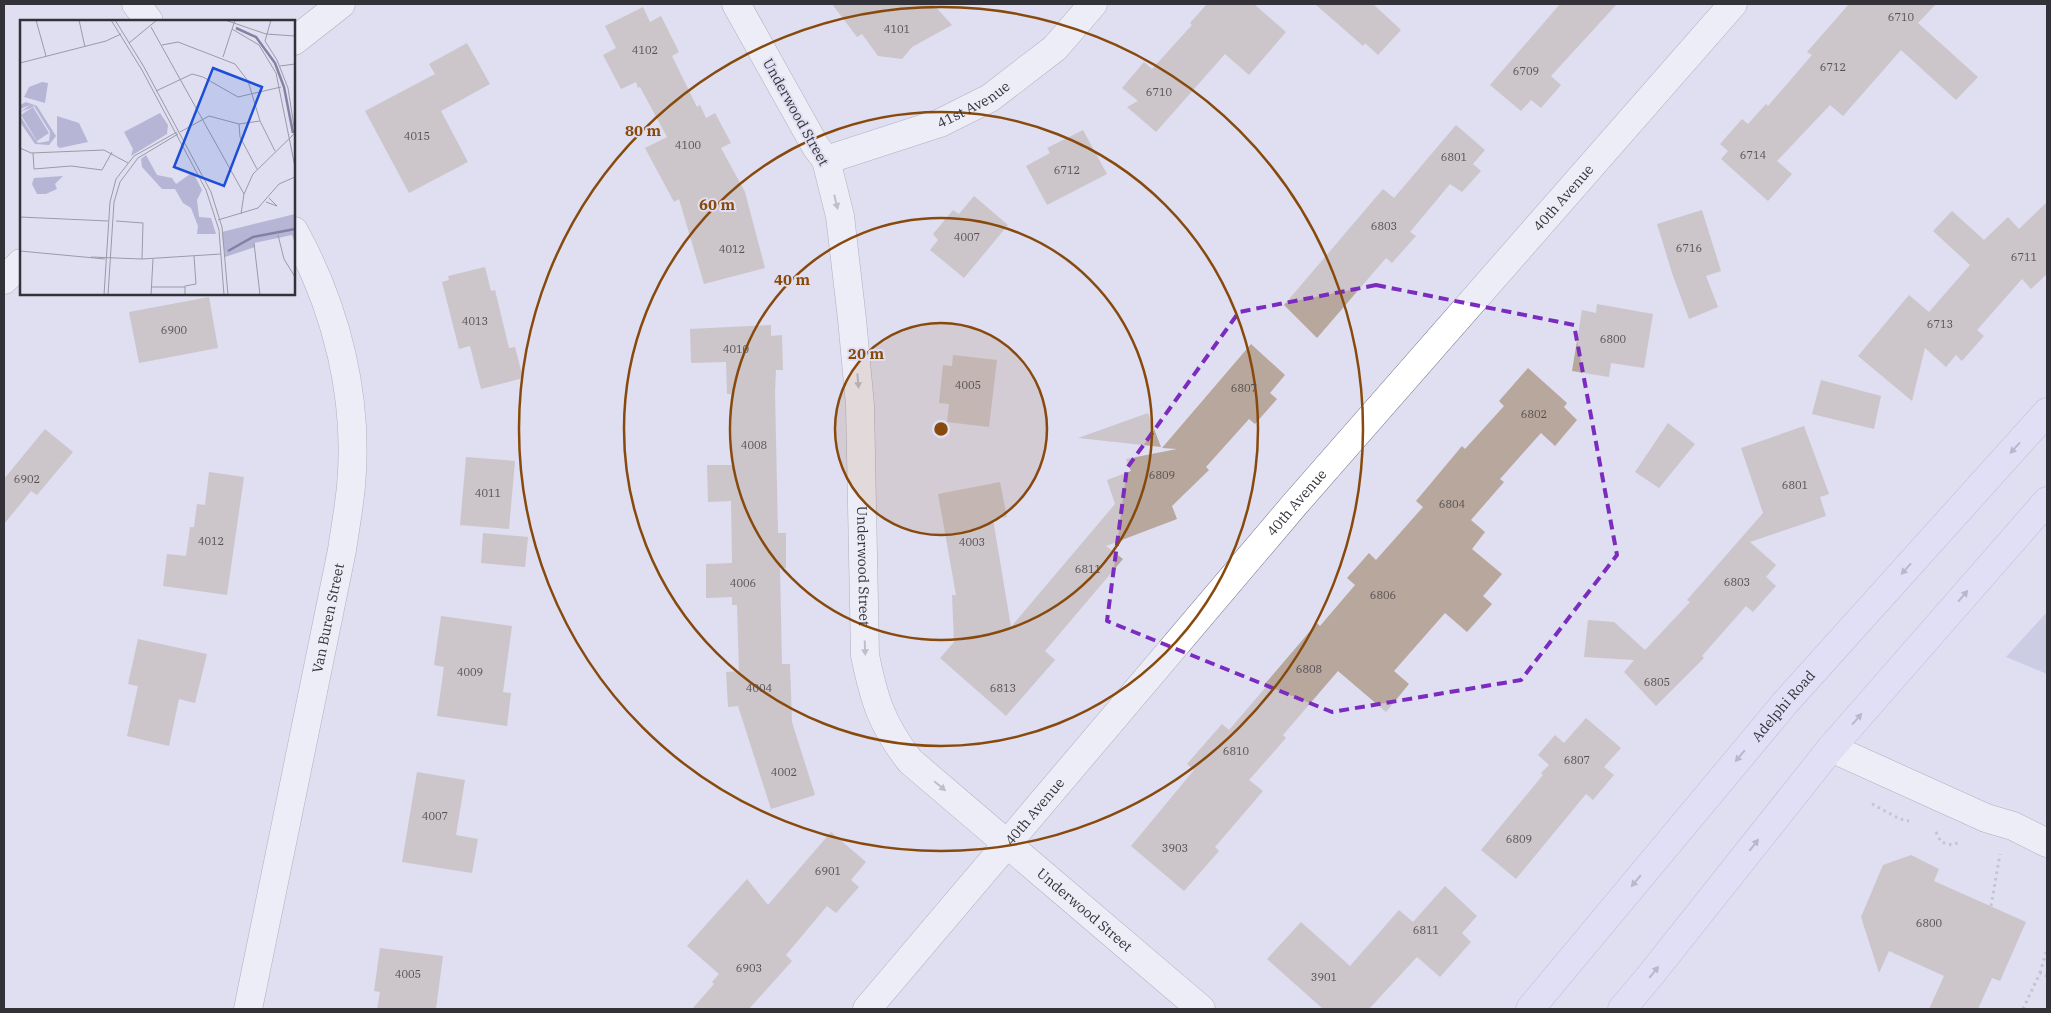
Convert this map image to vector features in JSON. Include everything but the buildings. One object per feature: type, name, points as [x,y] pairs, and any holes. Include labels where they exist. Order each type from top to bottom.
[{"type":"main road","name":"Adelphi Road","points":[[1530,1009],[1785,703],[2047,412]]},
{"type":"main road","points":[[1622,1009],[1649,978],[1831,748],[2047,501]]},
{"type":"street","points":[[136,4],[148,20]]},
{"type":"street","points":[[295,40],[341,4]]},
{"type":"street","name":"Underwood Street","points":[[736,4],[816,147],[826,160],[842,233],[858,386],[865,656],[871,686],[881,715],[893,738],[910,761],[1200,1009]]},
{"type":"street","name":"41st Avenue","points":[[826,160],[940,123],[990,98],[1055,48],[1093,4]]},
{"type":"street","name":"40th Avenue","points":[[867,1009],[1295,504],[1734,4]]},
{"type":"street","name":"Van Buren Street","points":[[248,1009],[342,550],[351,485],[352,436],[346,369],[335,327],[322,292],[295,233]]},
{"type":"street","points":[[4,280],[20,264]]},
{"type":"street","points":[[1831,748],[1986,818],[2013,826],[2047,843]]},
{"type":"path","points":[[1991,906],[2000,854],[2013,826]]},
{"type":"path","points":[[2023,1009],[2040,973],[2047,949]]},
{"type":"path","points":[[2040,973],[2047,976]]},
{"type":"highlighted area","points":[[1376,285],[1574,325],[1617,555],[1521,680],[1332,712],[1107,621],[1127,468],[1239,312]]},
{"type":"shaded area","points":[[2047,612],[2047,674],[2006,657]]}]
